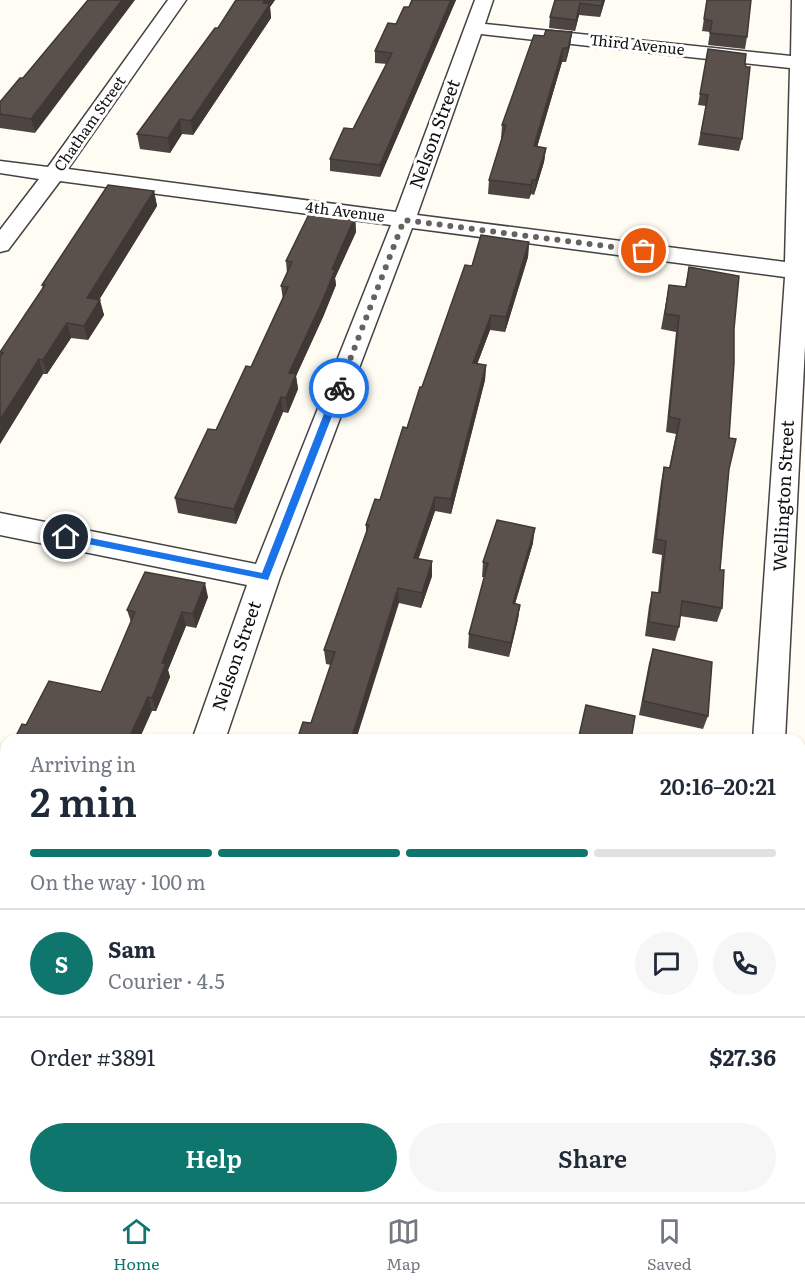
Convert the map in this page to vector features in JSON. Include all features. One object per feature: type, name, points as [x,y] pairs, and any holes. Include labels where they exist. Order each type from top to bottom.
[{"type":"street","name":"Chatham Street","points":[[0,245],[54,174],[177,0]]},
{"type":"street","name":"Nelson Street","points":[[210,734],[265,577],[404,220],[484,0]]},
{"type":"street","name":"Wellington Street","points":[[770,734],[795,466],[801,0]]},
{"type":"street","name":"Third Avenue","points":[[474,28],[799,63]]},
{"type":"street","name":"4th Avenue","points":[[0,167],[797,271]]},
{"type":"street","points":[[0,524],[265,577]]},
{"type":"building","points":[[88,0],[122,0],[31,119],[0,114],[0,102]]},
{"type":"building","points":[[236,0],[265,0],[263,3],[270,4],[191,121],[180,119],[168,138],[137,134],[215,28],[218,28]]},
{"type":"building","points":[[412,0],[451,0],[380,165],[330,159],[344,128],[353,129],[392,53],[375,51],[388,23],[396,24],[404,7],[409,7]]},
{"type":"building","points":[[555,0],[603,0],[601,6],[580,3],[576,20],[550,17]]},
{"type":"building","points":[[707,0],[751,0],[747,37],[710,33],[712,21],[704,19]]},
{"type":"building","points":[[546,30],[572,32],[568,48],[563,48],[534,146],[546,148],[536,180],[532,180],[531,185],[489,180],[506,125],[502,125],[534,35],[544,36]]},
{"type":"building","points":[[708,49],[746,54],[746,67],[750,67],[742,139],[701,133],[708,95],[700,94]]},
{"type":"building","points":[[108,185],[154,191],[87,298],[100,300],[84,326],[67,323],[43,360],[39,359],[0,420],[0,357],[3,353],[0,352]]},
{"type":"building","points":[[311,210],[355,217],[332,269],[335,270],[322,302],[289,373],[296,374],[286,398],[281,397],[234,509],[175,498],[208,429],[216,430],[246,366],[251,367],[288,287],[281,286],[292,262],[286,261]]},
{"type":"building","points":[[481,235],[529,242],[506,317],[491,315],[473,363],[486,365],[451,499],[435,497],[414,558],[432,561],[422,593],[398,588],[353,734],[299,734],[303,722],[311,723],[335,652],[324,650],[369,525],[366,525],[375,499],[380,500],[403,427],[407,428],[465,265],[472,266]]},
{"type":"building","points":[[689,267],[739,276],[729,438],[736,439],[729,469],[720,570],[724,570],[722,608],[682,601],[679,627],[649,622],[652,592],[660,593],[666,541],[656,539],[664,467],[670,468],[680,419],[669,417],[679,316],[665,314],[669,285],[686,287]]},
{"type":"building","points":[[497,520],[535,528],[513,603],[520,605],[511,643],[469,634],[488,563],[483,562]]},
{"type":"building","points":[[145,572],[205,583],[193,614],[182,612],[162,663],[166,663],[152,698],[148,697],[131,734],[17,734],[22,724],[26,725],[49,681],[101,692],[135,612],[127,610]]},
{"type":"building","points":[[653,649],[712,662],[708,716],[643,701]]},
{"type":"building","points":[[586,705],[635,716],[632,734],[579,734]]},
{"type":"way so far","points":[[339,388],[404,220],[644,251]]},
{"type":"route","points":[[66,537],[265,577],[339,388]]}]
